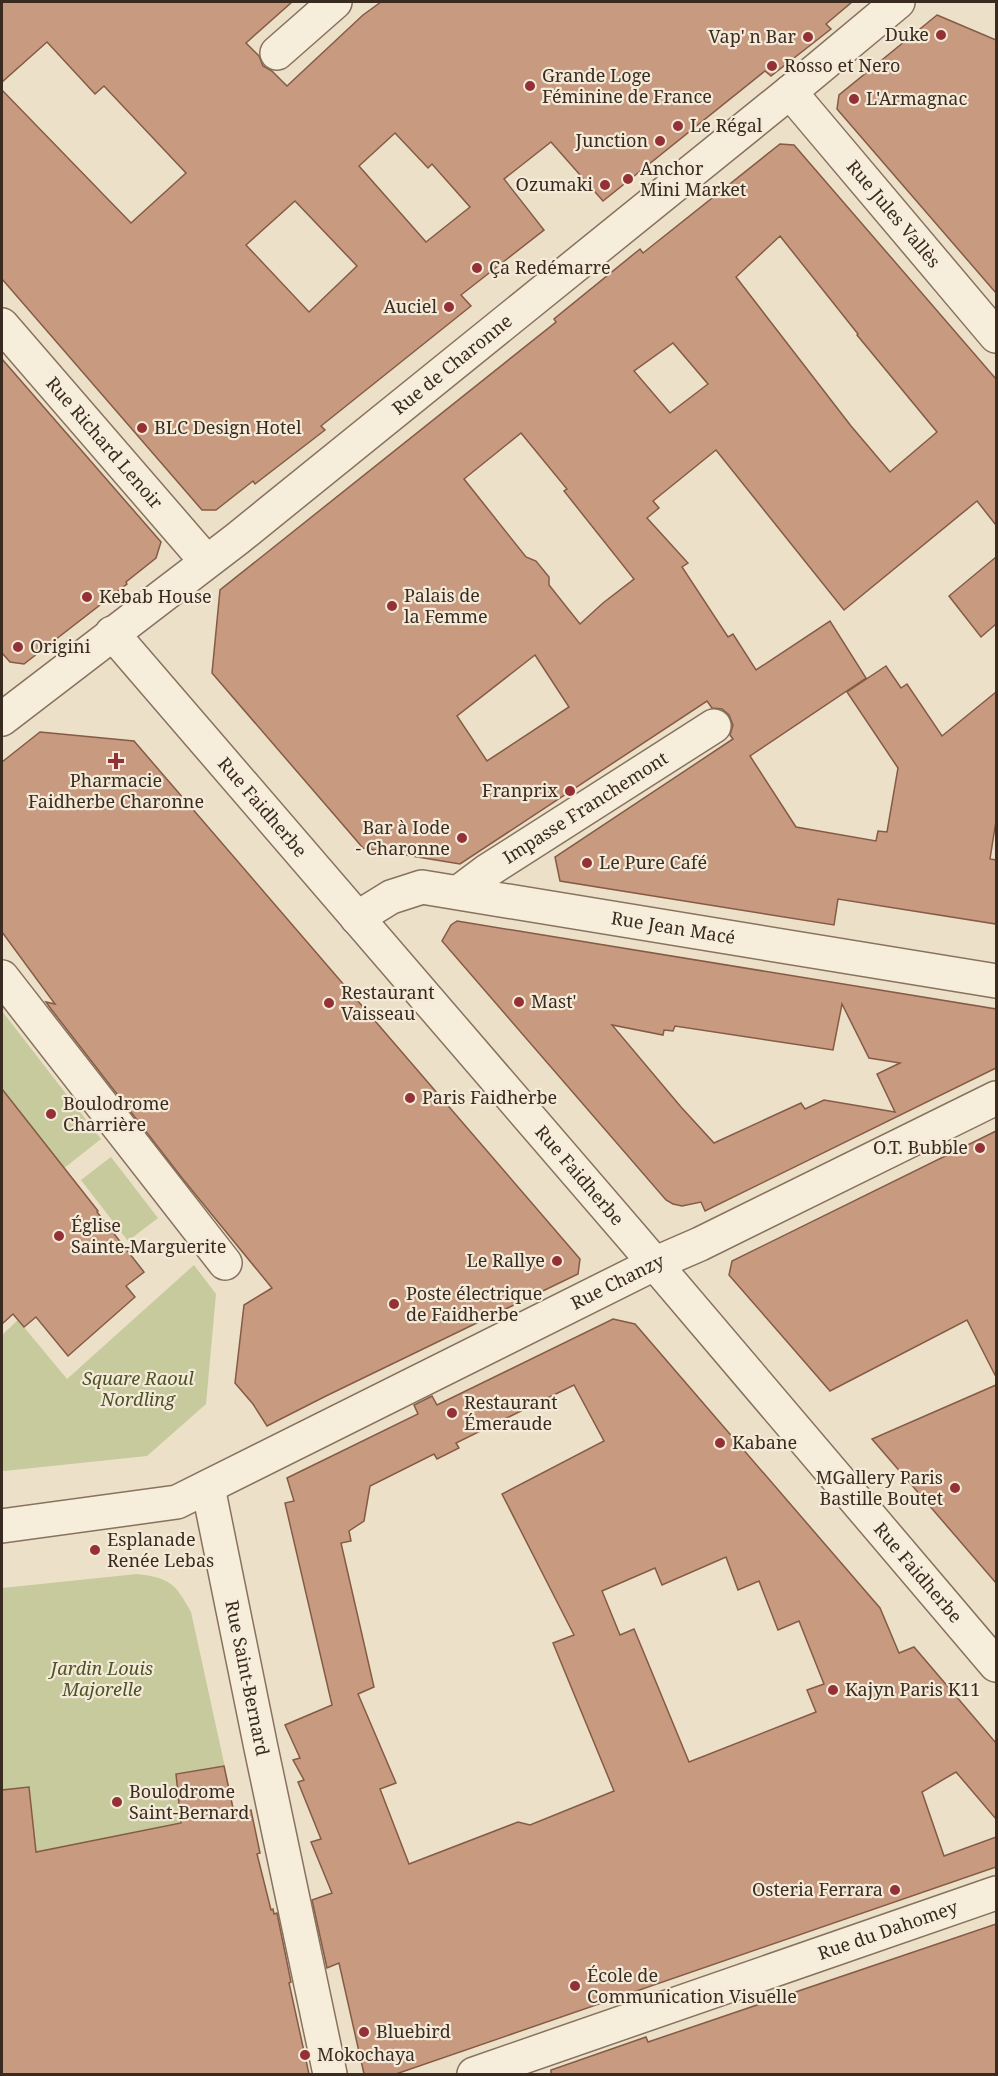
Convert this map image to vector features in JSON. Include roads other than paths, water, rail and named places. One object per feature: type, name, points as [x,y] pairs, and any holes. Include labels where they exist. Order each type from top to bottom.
[{"type":"street","points":[[277,53],[335,2]]},
{"type":"street","name":"Rue de Charonne","points":[[6,706],[112,633],[237,539],[898,2]]},
{"type":"street","name":"Rue Jules Vallès","points":[[790,92],[996,336]]},
{"type":"street","name":"Rue Richard Lenoir","points":[[2,325],[206,561]]},
{"type":"street","name":"Rue Faidherbe","points":[[112,633],[996,1665]]},
{"type":"street","name":"Impasse Franchemont","points":[[459,892],[714,726]]},
{"type":"street","name":"Rue Jean Macé","points":[[357,918],[391,897],[422,887],[996,981]]},
{"type":"street","points":[[2,977],[225,1263]]},
{"type":"street","name":"Rue Chanzy","points":[[208,1487],[654,1264],[700,1244],[996,1098]]},
{"type":"street","points":[[2,1526],[177,1502],[208,1487]]},
{"type":"street","name":"Rue Saint-Bernard","points":[[208,1487],[330,2074]]},
{"type":"street","name":"Rue du Dahomey","points":[[474,2074],[996,1893]]},
{"type":"place","name":"Duke","points":[[941,35]]},
{"type":"place","name":"Vap' n Bar","points":[[808,37]]},
{"type":"place","name":"Rosso et Nero","points":[[772,66]]},
{"type":"place","name":"Grande Loge Féminine de France","points":[[530,86]]},
{"type":"place","name":"L'Armagnac","points":[[854,99]]},
{"type":"place","name":"Le Régal","points":[[678,126]]},
{"type":"place","name":"Junction","points":[[660,141]]},
{"type":"place","name":"Anchor Mini Market","points":[[628,179]]},
{"type":"place","name":"Ozumaki","points":[[605,185]]},
{"type":"place","name":"Ça Redémarre","points":[[477,268]]},
{"type":"place","name":"Auciel","points":[[449,307]]},
{"type":"place","name":"BLC Design Hotel","points":[[142,428]]},
{"type":"place","name":"Kebab House","points":[[87,597]]},
{"type":"place","name":"Palais de la Femme","points":[[392,606]]},
{"type":"place","name":"Origini","points":[[18,647]]},
{"type":"place","name":"Pharmacie Faidherbe Charonne","points":[[116,761]]},
{"type":"place","name":"Franprix","points":[[570,791]]},
{"type":"place","name":"Bar à Iode - Charonne","points":[[462,838]]},
{"type":"place","name":"Le Pure Café","points":[[587,863]]},
{"type":"place","name":"Mast'","points":[[519,1002]]},
{"type":"place","name":"Restaurant Vaisseau","points":[[329,1003]]},
{"type":"place","name":"Paris Faidherbe","points":[[410,1098]]},
{"type":"place","name":"Boulodrome Charrière","points":[[51,1114]]},
{"type":"place","name":"O.T. Bubble","points":[[980,1148]]},
{"type":"place","name":"Église Sainte-Marguerite","points":[[59,1236]]},
{"type":"place","name":"Le Rallye","points":[[557,1261]]},
{"type":"place","name":"Poste électrique de Faidherbe","points":[[394,1304]]},
{"type":"place","name":"Restaurant Émeraude","points":[[452,1413]]},
{"type":"place","name":"Kabane","points":[[720,1443]]},
{"type":"place","name":"MGallery Paris Bastille Boutet","points":[[955,1488]]},
{"type":"place","name":"Esplanade Renée Lebas","points":[[95,1550]]},
{"type":"place","name":"Kajyn Paris K11","points":[[833,1690]]},
{"type":"place","name":"Boulodrome Saint-Bernard","points":[[117,1802]]},
{"type":"place","name":"Osteria Ferrara","points":[[895,1890]]},
{"type":"place","name":"École de Communication Visuelle","points":[[575,1986]]},
{"type":"place","name":"Bluebird","points":[[364,2032]]},
{"type":"place","name":"Mokochaya","points":[[305,2055]]},
{"type":"park label","name":"Square Raoul Nordling","points":[[138,1389]]},
{"type":"park label","name":"Jardin Louis Majorelle","points":[[102,1679]]}]
